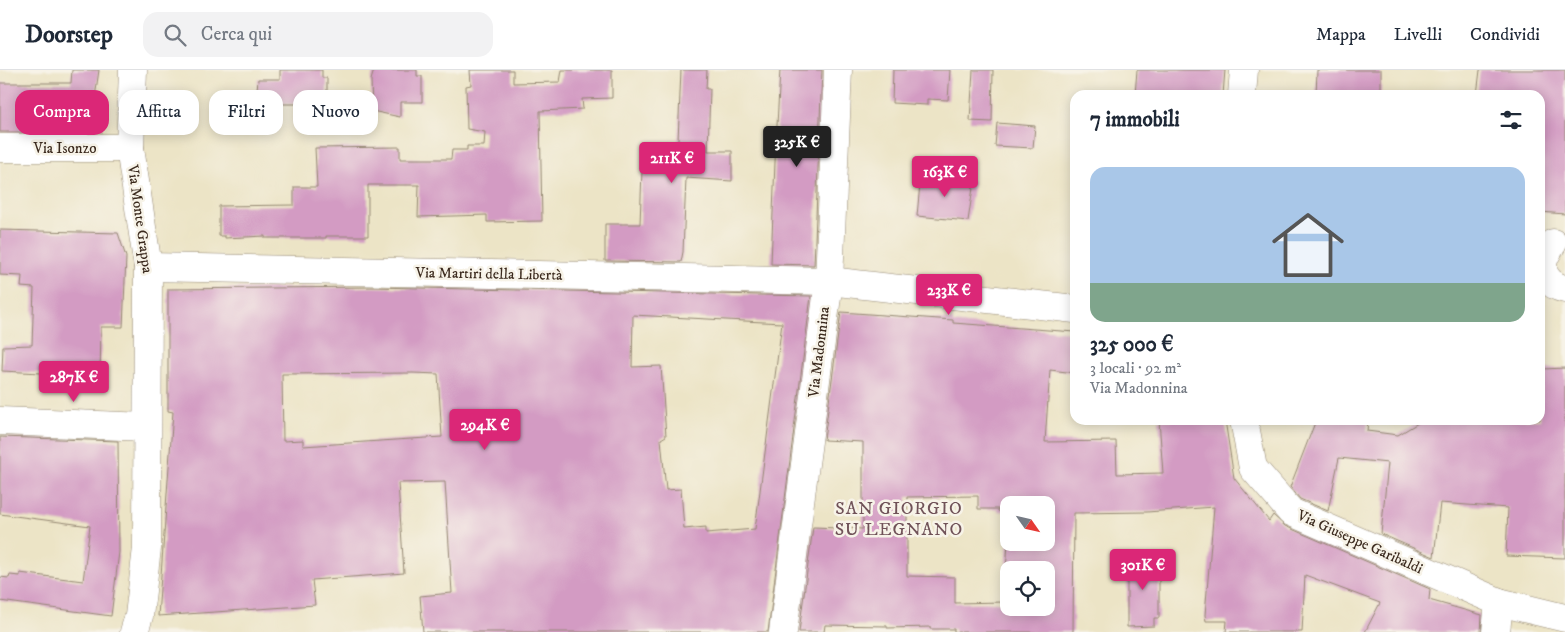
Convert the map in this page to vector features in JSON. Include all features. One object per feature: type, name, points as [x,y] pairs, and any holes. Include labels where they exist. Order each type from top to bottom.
[{"type":"street","name":"Via Monte Grappa","points":[[133,70],[130,148],[148,267],[147,548],[139,616],[134,632]]},
{"type":"street","name":"Via Madonnina","points":[[783,632],[829,281],[838,70]]},
{"type":"street","points":[[1242,90],[1244,70]]},
{"type":"street","name":"Via Isonzo","points":[[0,148],[130,148]]},
{"type":"street","points":[[1545,257],[1553,243]]},
{"type":"street","name":"Via Martiri della Libertà","points":[[148,267],[829,281],[1070,308]]},
{"type":"street","points":[[1545,276],[1551,284],[1565,288]]},
{"type":"street","points":[[0,421],[147,427]]},
{"type":"street","name":"Via Giuseppe Garibaldi","points":[[1245,425],[1252,468],[1291,512],[1499,602],[1565,618]]},
{"type":"street","points":[[1496,632],[1499,602]]},
{"type":"building","points":[[72,70],[99,70],[96,90],[15,90],[15,132],[0,132],[0,83],[71,83]]},
{"type":"building","points":[[280,70],[322,70],[322,78],[327,78],[327,90],[293,90],[293,104],[283,104],[283,90],[257,90],[258,79],[280,79]]},
{"type":"building","points":[[374,70],[417,70],[417,76],[422,76],[422,102],[400,102],[400,117],[378,112],[378,90],[371,90],[371,80]]},
{"type":"building","points":[[470,70],[513,70],[513,83],[560,82],[562,70],[612,70],[612,98],[582,99],[583,109],[540,111],[542,221],[487,222],[487,215],[418,217],[419,185],[368,185],[368,236],[225,238],[225,236],[219,236],[219,206],[294,205],[294,187],[317,187],[315,148],[400,147],[400,159],[451,159],[452,150],[467,150],[467,146],[484,146],[485,132],[467,129],[466,86],[471,85]]},
{"type":"building","points":[[681,70],[707,70],[706,89],[710,89],[708,151],[732,151],[732,181],[686,178],[681,262],[605,261],[605,224],[640,224],[642,170],[659,170],[659,163],[677,164]]},
{"type":"building","points":[[780,70],[822,70],[814,265],[771,264]]},
{"type":"building","points":[[893,70],[950,70],[948,100],[927,99],[927,105],[892,103]]},
{"type":"building","points":[[973,70],[993,70],[992,122],[970,121]]},
{"type":"building","points":[[1137,70],[1225,70],[1223,90],[1135,90]]},
{"type":"building","points":[[1317,70],[1381,70],[1381,90],[1316,90]]},
{"type":"building","points":[[1480,70],[1565,70],[1565,214],[1545,212],[1545,90],[1478,90]]},
{"type":"building","points":[[997,123],[1035,126],[1033,148],[995,146]]},
{"type":"building","points":[[921,173],[974,181],[968,221],[917,216]]},
{"type":"building","points":[[0,230],[118,233],[126,257],[123,327],[101,327],[100,376],[2,371],[3,346],[32,345],[34,288],[21,287],[22,276],[0,275]]},
{"type":"building","points":[[372,287],[811,296],[768,632],[423,632],[420,596],[452,593],[445,482],[398,483],[404,573],[312,580],[315,605],[158,616],[173,412],[168,411],[168,289]],"holes":[[[633,315],[782,323],[755,529],[706,533],[706,527],[684,529],[681,489],[666,490],[661,439],[666,436],[661,366],[632,367]],[[282,374],[438,374],[442,437],[303,446],[303,440],[283,441]]]},
{"type":"building","points":[[841,312],[953,320],[953,323],[1070,332],[1070,372],[1050,370],[1045,442],[1116,441],[1117,474],[1163,473],[1159,425],[1226,425],[1234,478],[1269,521],[1273,515],[1285,526],[1430,589],[1429,600],[1482,615],[1481,632],[1365,632],[1380,603],[1305,575],[1302,632],[1226,632],[1227,621],[1206,621],[1205,615],[1214,507],[1147,512],[1074,513],[1073,632],[954,632],[954,629],[930,629],[930,627],[887,628],[887,626],[825,625],[824,632],[799,632],[813,527],[863,529],[863,442],[824,440]],"holes":[[[978,496],[978,509],[998,509],[1000,511],[1000,496],[1055,496],[1055,551],[1007,551],[1007,561],[1055,561],[1055,616],[1000,616],[1000,602],[955,603],[955,577],[907,576],[907,497]]]},
{"type":"building","points":[[1565,368],[1565,558],[1506,556],[1508,508],[1440,503],[1434,557],[1381,534],[1388,463],[1339,458],[1328,511],[1300,499],[1290,487],[1314,425],[1368,425],[1367,431],[1398,435],[1415,425],[1545,425],[1545,369]]},
{"type":"building","points":[[0,437],[118,441],[119,552],[111,616],[0,601],[0,577],[20,576],[20,573],[83,581],[90,526],[0,514]]},
{"type":"building","points":[[1127,557],[1159,558],[1159,618],[1154,618],[1154,626],[1127,627]]},
{"type":"district","name":"SAN GIORGIO SU LEGNANO","points":[[899,519]]}]
